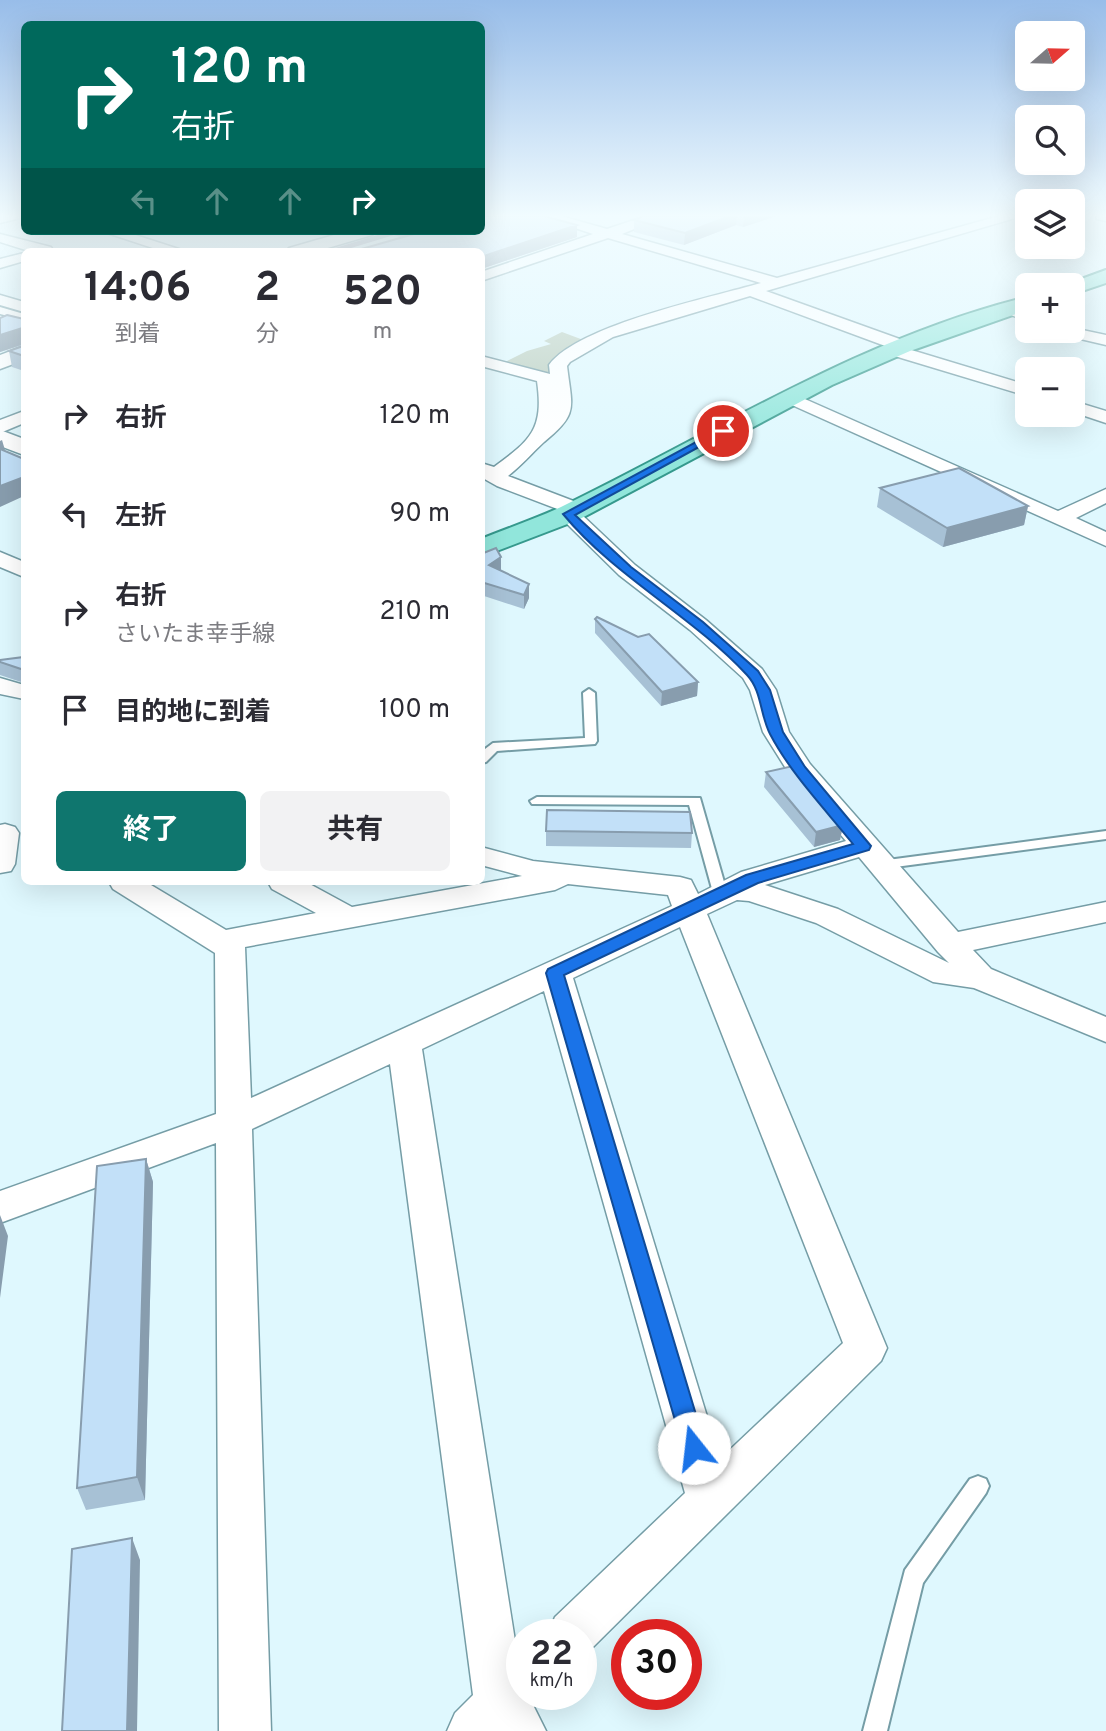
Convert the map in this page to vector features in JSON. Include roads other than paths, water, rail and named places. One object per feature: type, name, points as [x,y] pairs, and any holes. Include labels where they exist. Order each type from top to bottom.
[{"type":"main road","points":[[485,547],[573,512],[789,397],[898,348],[1015,312]]},
{"type":"street","points":[[533,442],[553,431],[563,414],[558,365],[564,358],[607,334],[726,297]]},
{"type":"street","points":[[766,297],[898,348],[1015,387]]},
{"type":"street","points":[[2,304],[21,307]]},
{"type":"street","points":[[2,304],[21,315]]},
{"type":"street","points":[[1085,335],[1106,340]]},
{"type":"street","points":[[0,363],[21,353]]},
{"type":"street","points":[[485,362],[545,378],[550,414],[533,442],[515,463],[493,475]]},
{"type":"street","points":[[789,397],[1106,540]]},
{"type":"street","points":[[1085,410],[1106,417]]},
{"type":"street","points":[[0,427],[21,418]]},
{"type":"street","points":[[0,437],[21,447]]},
{"type":"street","points":[[493,475],[573,512],[627,570],[709,633],[753,674],[763,690],[776,732],[800,769],[871,855],[979,977]]},
{"type":"street","points":[[1058,519],[1106,495]]},
{"type":"street","points":[[3,668],[21,689]]},
{"type":"street","points":[[0,864],[10,834]]},
{"type":"street","points":[[0,1207],[232,1122],[752,879],[871,855]]},
{"type":"street","points":[[485,857],[533,870],[680,887],[715,898],[752,891],[827,916],[944,974],[979,977],[1106,1030]]},
{"type":"street","points":[[222,941],[345,916],[577,876]]},
{"type":"street","points":[[129,885],[222,941],[231,950],[244,1731]]},
{"type":"street","points":[[288,885],[345,916]]},
{"type":"street","points":[[588,1619],[866,1348],[715,898]]},
{"type":"street","points":[[949,944],[1106,912]]},
{"type":"street","points":[[555,973],[710,1501]]},
{"type":"street","points":[[404,1043],[504,1713]]},
{"type":"lane","points":[[485,755],[493,747],[591,741],[589,693]]},
{"type":"lane","points":[[537,801],[695,801],[715,898]]},
{"type":"lane","points":[[871,855],[1106,835]]},
{"type":"lane","points":[[875,1731],[913,1578],[978,1486]]}]
